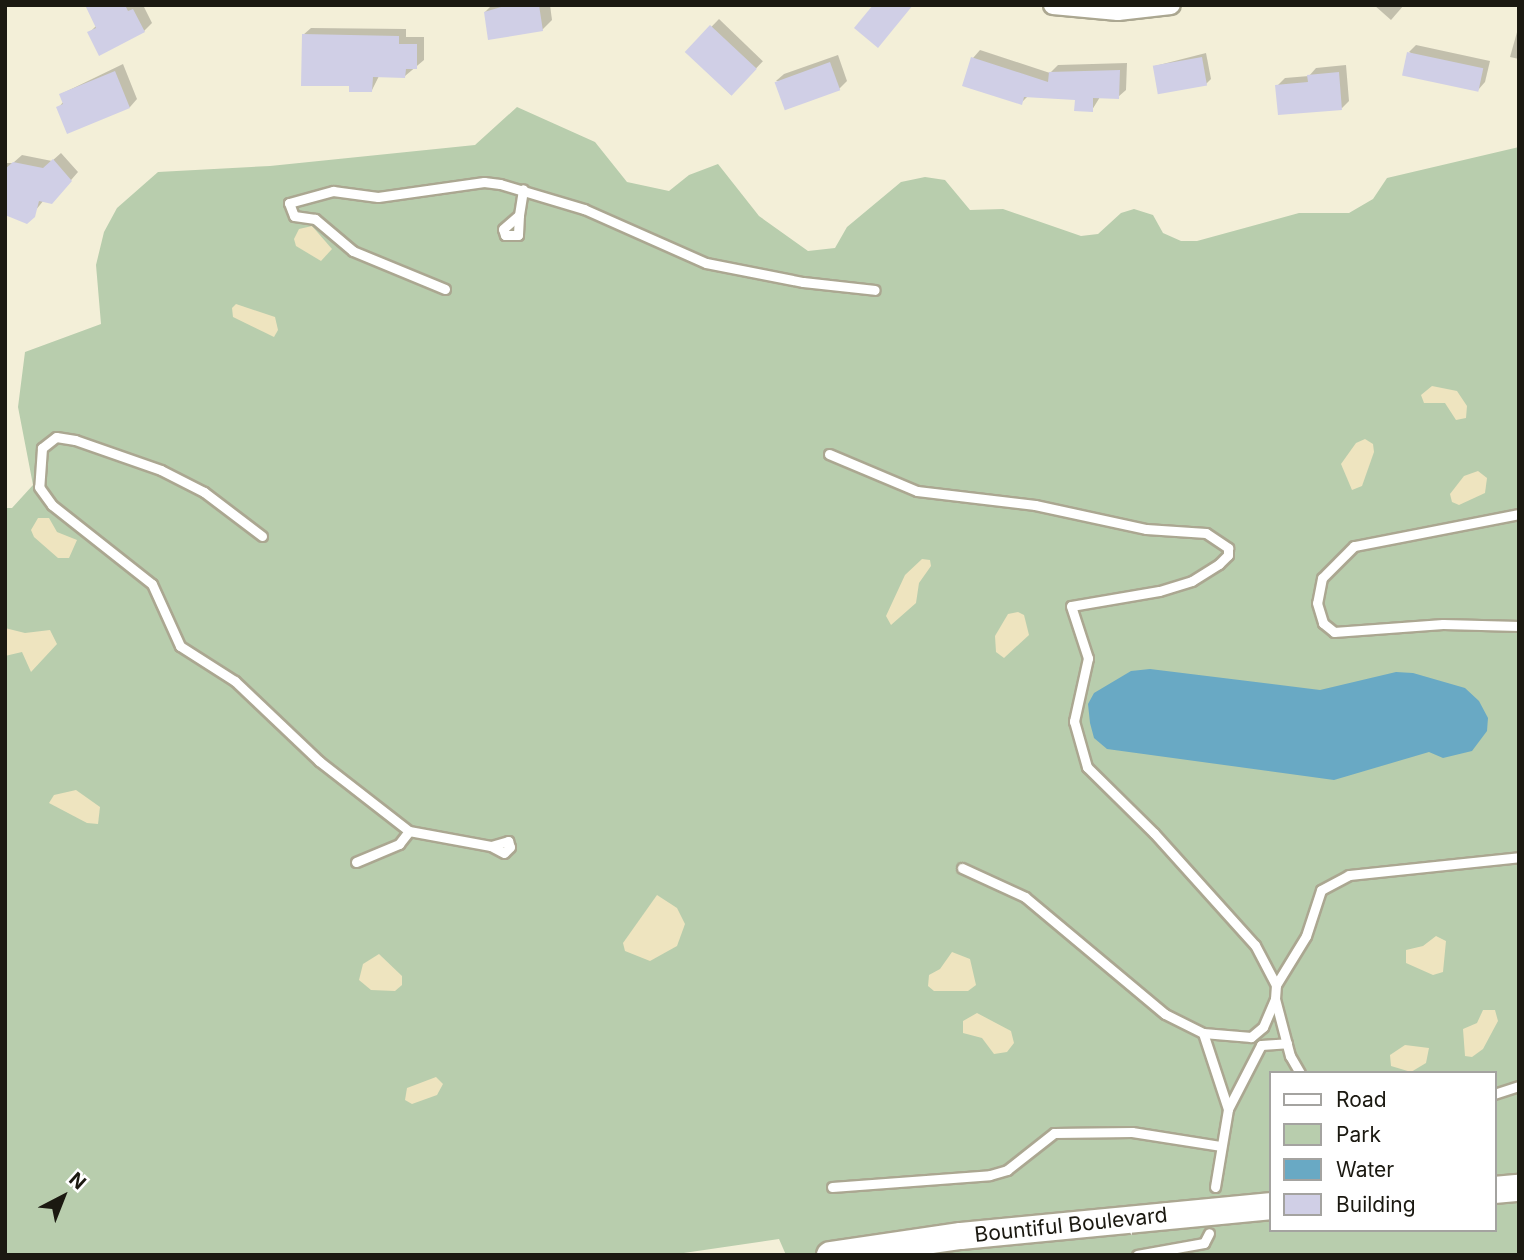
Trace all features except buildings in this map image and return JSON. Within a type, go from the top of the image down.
[{"type":"main road","points":[[1496,1190],[1519,1188]]},
{"type":"main road","name":"Bountiful Boulevard","points":[[830,1255],[961,1236],[1268,1206]]},
{"type":"street","points":[[1053,5],[1118,11],[1171,5]]},
{"type":"lane","points":[[445,289],[354,251],[315,219],[294,216],[289,203],[334,191],[378,197],[484,182],[523,189],[584,209],[706,263],[803,282],[875,290]]},
{"type":"lane","points":[[519,215],[523,189]]},
{"type":"lane","points":[[262,536],[204,492],[161,470],[75,440],[56,437],[42,448],[39,487],[52,505],[152,584],[180,646],[235,681],[319,761],[409,831],[491,846]]},
{"type":"lane","points":[[829,454],[917,491],[1035,505],[1146,529],[1206,533],[1228,548],[1228,555],[1219,564],[1192,581],[1159,592],[1071,606],[1088,658],[1074,721],[1087,767],[1154,833],[1255,945],[1276,985]]},
{"type":"lane","points":[[1519,514],[1354,546],[1322,578],[1317,603],[1323,623],[1334,632],[1443,624],[1519,626]]},
{"type":"lane","points":[[356,862],[399,844],[409,831]]},
{"type":"lane","points":[[1299,1071],[1287,1043],[1275,999],[1276,985],[1306,936],[1314,902],[1332,881],[1519,857]]},
{"type":"lane","points":[[962,868],[1025,897],[1165,1014],[1203,1033],[1258,1033],[1275,999]]},
{"type":"lane","points":[[1203,1033],[1228,1109]]},
{"type":"lane","points":[[1215,1187],[1228,1109],[1261,1045],[1287,1043]]},
{"type":"lane","points":[[1496,1093],[1519,1086]]},
{"type":"lane","points":[[832,1187],[989,1175],[1007,1170],[1054,1133],[1132,1132],[1220,1146]]},
{"type":"lane","points":[[1137,1255],[1204,1243],[1209,1233]]},
{"type":"green space","points":[[517,107],[595,142],[627,182],[669,191],[689,175],[718,164],[759,216],[808,251],[835,248],[847,227],[901,182],[925,177],[945,180],[970,210],[1003,209],[1081,236],[1098,234],[1121,213],[1134,209],[1153,215],[1163,233],[1181,241],[1197,241],[1299,213],[1349,213],[1373,199],[1387,178],[1519,147],[1519,1255],[786,1255],[779,1239],[670,1255],[5,1255],[5,508],[12,508],[33,485],[18,407],[25,352],[101,324],[96,265],[104,232],[117,208],[158,172],[270,166],[475,145]]},
{"type":"sand","points":[[312,226],[332,249],[321,261],[296,246],[294,239],[299,229]]},
{"type":"sand","points":[[236,304],[275,317],[278,330],[274,337],[233,317],[232,308]]},
{"type":"sand","points":[[1432,386],[1457,391],[1467,406],[1466,418],[1456,420],[1445,403],[1424,403],[1421,395]]},
{"type":"sand","points":[[1365,439],[1373,444],[1374,452],[1362,486],[1352,490],[1341,464],[1356,443]]},
{"type":"sand","points":[[1478,471],[1487,478],[1485,493],[1459,505],[1452,502],[1450,494],[1464,476]]},
{"type":"sand","points":[[38,518],[49,518],[57,532],[77,540],[69,558],[58,558],[34,537],[31,530]]},
{"type":"sand","points":[[922,559],[930,560],[931,566],[919,583],[916,603],[891,625],[886,616],[905,575]]},
{"type":"sand","points":[[1018,612],[1024,615],[1029,635],[1004,658],[996,652],[995,636],[1008,614]]},
{"type":"sand","points":[[5,628],[25,633],[50,630],[57,644],[31,672],[22,652],[5,656]]},
{"type":"sand","points":[[76,790],[100,807],[98,824],[87,823],[49,803],[54,795]]},
{"type":"sand","points":[[657,895],[677,908],[685,924],[677,946],[650,961],[625,951],[623,943]]},
{"type":"sand","points":[[1436,936],[1446,941],[1443,972],[1433,975],[1406,963],[1406,950],[1423,946]]},
{"type":"sand","points":[[952,952],[970,959],[976,985],[968,991],[934,991],[928,986],[929,975],[940,969]]},
{"type":"sand","points":[[379,954],[402,976],[402,985],[395,991],[371,990],[359,980],[363,964]]},
{"type":"sand","points":[[1483,1010],[1495,1010],[1498,1021],[1483,1049],[1472,1057],[1465,1056],[1463,1029],[1477,1023]]},
{"type":"sand","points":[[977,1013],[1011,1031],[1014,1043],[1007,1052],[994,1054],[982,1038],[963,1033],[963,1021]]},
{"type":"sand","points":[[1405,1045],[1429,1048],[1426,1063],[1413,1071],[1391,1066],[1390,1055]]},
{"type":"sand","points":[[436,1077],[443,1084],[437,1095],[412,1104],[405,1100],[407,1088]]},
{"type":"water","points":[[1150,669],[1320,690],[1396,672],[1413,673],[1465,688],[1479,701],[1488,718],[1487,731],[1472,751],[1443,758],[1429,752],[1334,780],[1107,749],[1094,738],[1088,704],[1094,693],[1131,671]]}]
